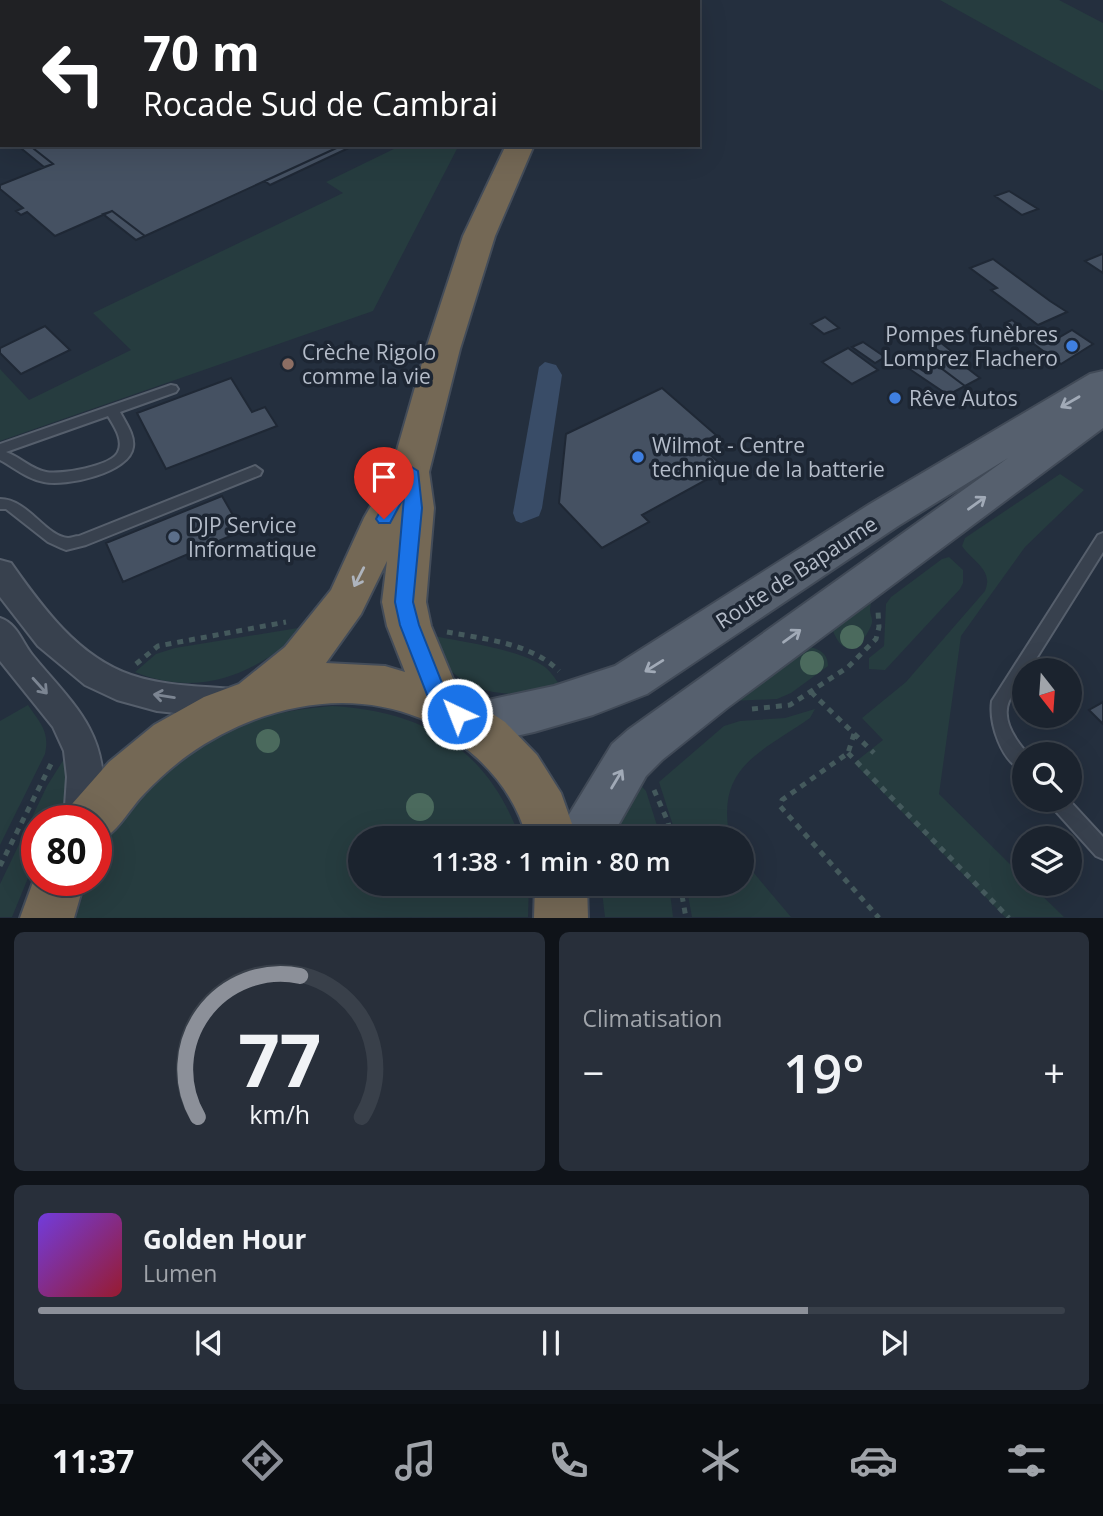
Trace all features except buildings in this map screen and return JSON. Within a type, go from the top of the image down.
[{"type":"highway","points":[[244,700],[301,661],[334,620],[361,574],[384,519],[410,471],[443,349],[479,236],[519,147]]},
{"type":"highway","points":[[410,471],[414,508],[404,602],[410,625],[457,714]]},
{"type":"highway","points":[[103,805],[123,780],[148,756],[203,718],[244,700],[295,686],[370,684],[406,691],[457,714],[506,752],[520,769],[542,808],[548,826]]},
{"type":"highway","points":[[47,918],[54,896]]},
{"type":"highway","points":[[561,896],[561,918]]},
{"type":"main road","name":"Route de Bapaume","points":[[457,714],[535,713],[595,695],[631,680],[884,515],[1103,383]]},
{"type":"main road","points":[[590,826],[623,769],[637,752],[711,694],[1103,409]]},
{"type":"main road","points":[[842,600],[888,542],[891,529],[884,515]]},
{"type":"street","points":[[0,572],[28,613],[66,654],[116,685],[160,697],[244,700]]},
{"type":"street","points":[[0,631],[21,665],[46,693],[75,733],[82,753],[86,781],[84,805]]},
{"type":"lane","points":[[0,449],[171,389]]},
{"type":"lane","points":[[0,455],[34,474],[53,480],[64,480],[119,461],[125,455],[128,443],[112,410]]},
{"type":"lane","points":[[0,504],[9,505],[53,538],[66,544],[81,541],[255,471]]},
{"type":"lane","points":[[1012,746],[1001,730],[998,716],[1000,701],[1103,538]]},
{"type":"lane","points":[[1068,812],[1103,850]]},
{"type":"path","points":[[811,692],[874,753]]},
{"type":"path","points":[[854,734],[848,753],[782,800],[780,806],[879,918]]},
{"type":"path","points":[[848,753],[1009,918]]},
{"type":"path","points":[[648,782],[654,788],[669,826]]},
{"type":"path","points":[[682,896],[685,918]]},
{"type":"green space","points":[[940,0],[1059,0],[1103,23],[1103,91]]},
{"type":"green space","points":[[398,147],[458,147],[373,311],[0,441],[0,369],[29,400],[131,350],[93,313],[343,193],[326,182]]},
{"type":"green space","points":[[1060,474],[1084,490],[1025,547],[961,636],[939,794],[1012,866],[1012,896],[1042,896],[1064,917],[1005,917],[854,763],[883,740],[862,718],[906,682],[985,591],[987,577],[962,546],[965,538]]},
{"type":"green space","points":[[949,557],[963,570],[960,589],[885,670],[869,669],[869,658],[884,646],[886,604],[891,597],[942,559]]},
{"type":"green space","points":[[882,585],[871,603],[872,624],[867,635],[856,646],[846,648],[836,638],[832,628]]},
{"type":"green space","points":[[310,626],[271,656],[250,668],[207,682],[160,680],[135,672],[156,654],[175,648]]},
{"type":"green space","points":[[428,635],[520,655],[548,669],[562,689],[517,694],[487,691],[473,686],[448,668]]},
{"type":"green space","points":[[805,646],[821,652],[828,661],[828,666],[791,693],[777,699],[730,701]]},
{"type":"green space","points":[[28,705],[45,733],[45,754],[0,845],[0,721]]},
{"type":"green space","points":[[332,706],[365,709],[423,726],[448,740],[471,758],[490,781],[507,807],[515,826],[348,826],[348,896],[529,896],[528,917],[76,918],[82,896],[112,896],[112,833],[134,802],[163,773],[179,759],[233,728],[257,719]]},
{"type":"green space","points":[[815,709],[810,718],[746,764],[729,794],[728,826],[673,826],[659,782],[724,726],[740,721],[785,718]]},
{"type":"green space","points":[[69,751],[64,805],[38,805]]},
{"type":"green space","points":[[633,777],[646,791],[657,826],[608,826]]},
{"type":"green space","points":[[21,840],[21,895],[12,917],[0,917],[0,884]]},
{"type":"green space","points":[[754,873],[791,917],[692,917],[688,896],[754,896]]},
{"type":"green space","points":[[602,896],[670,896],[673,917],[605,917]]},
{"type":"water","points":[[545,362],[556,365],[562,375],[542,508],[539,516],[521,523],[516,521],[513,513],[539,367]]},
{"type":"place","name":"Pompes funèbres Lomprez Flachero","points":[[1072,346]]},
{"type":"place","name":"Crèche Rigolo comme la vie","points":[[288,364]]},
{"type":"place","name":"Rêve Autos","points":[[895,398]]},
{"type":"place","name":"Wilmot - Centre technique de la batterie","points":[[638,457]]},
{"type":"place","name":"DJP Service Informatique","points":[[174,537]]},
{"type":"route","points":[[384,519],[410,471],[414,508],[404,602],[422,661],[440,704],[457,714]]}]
